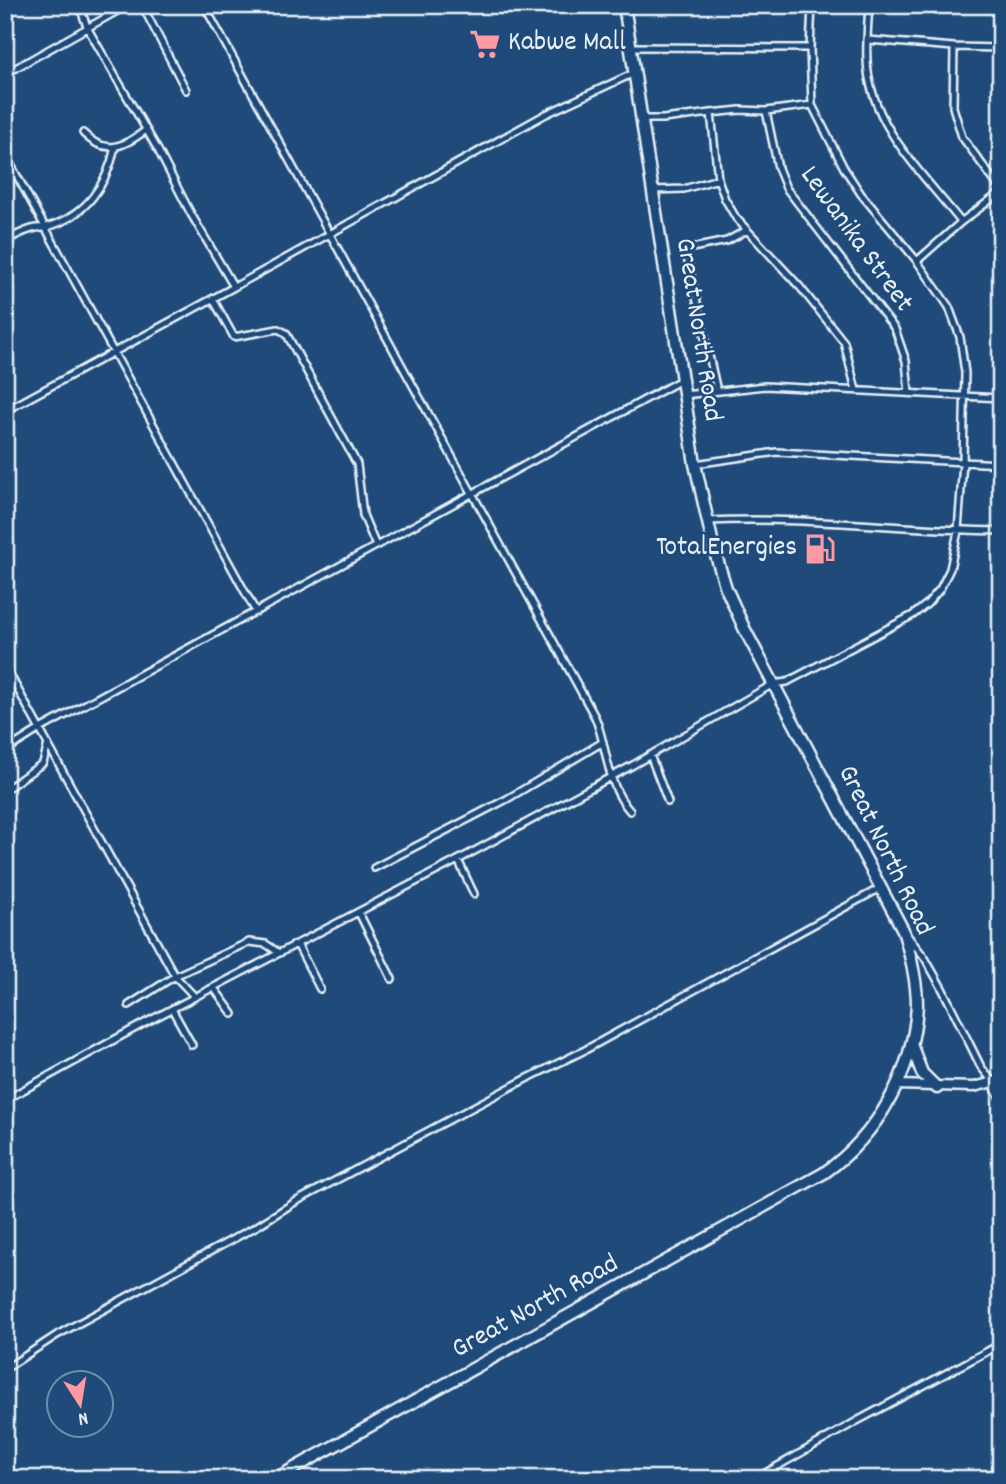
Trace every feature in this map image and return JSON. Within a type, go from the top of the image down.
[{"type":"highway","name":"Great North Road","points":[[275,1479],[824,1173],[844,1159],[862,1141],[888,1103],[910,1043],[917,1002],[911,957],[903,930],[773,684],[726,588],[707,521],[681,380],[625,5]]},
{"type":"highway","points":[[910,1043],[924,1077],[937,1088]]},
{"type":"main road","points":[[896,1085],[974,1087],[997,1081],[1001,1097]]},
{"type":"street","points":[[79,5],[88,29],[234,287]]},
{"type":"street","points":[[5,74],[128,5]]},
{"type":"street","points":[[142,5],[186,90]]},
{"type":"street","points":[[204,5],[595,717],[611,776],[630,811]]},
{"type":"street","points":[[5,1100],[458,860],[773,684],[786,682],[914,615],[940,589],[950,569],[958,531],[965,396],[960,337],[949,307],[916,261],[861,194],[844,168],[812,105],[812,5]]},
{"type":"street","points":[[869,5],[867,61],[879,108],[891,134],[961,222]]},
{"type":"street","points":[[868,40],[1001,48]]},
{"type":"street","points":[[630,47],[810,48]]},
{"type":"street","points":[[916,261],[1001,191],[962,137],[953,107],[954,47]]},
{"type":"street","points":[[5,411],[546,114],[634,73]]},
{"type":"street","points":[[642,119],[740,110],[766,111],[812,105]]},
{"type":"street","name":"Lewanika Street","points":[[766,111],[778,168],[786,188],[895,329],[906,361],[909,393]]},
{"type":"street","points":[[711,113],[718,178],[725,199],[736,218],[800,287],[844,342],[856,390]]},
{"type":"street","points":[[83,133],[90,141],[99,145],[115,147],[128,143],[146,130]]},
{"type":"street","points":[[5,241],[20,233],[45,228],[75,216],[86,206],[110,171],[115,147]]},
{"type":"street","points":[[5,154],[256,612]]},
{"type":"street","points":[[654,190],[684,189],[718,178]]},
{"type":"street","points":[[717,391],[687,251],[727,241],[747,230]]},
{"type":"street","points":[[213,299],[233,337],[278,329],[286,333],[357,464],[363,515],[376,546]]},
{"type":"street","points":[[5,751],[40,729],[681,380]]},
{"type":"street","points":[[684,395],[765,386],[1001,398]]},
{"type":"street","points":[[695,464],[777,452],[1001,464]]},
{"type":"street","points":[[707,521],[805,519],[958,531],[1001,531]]},
{"type":"street","points":[[5,666],[175,976],[195,997]]},
{"type":"street","points":[[374,868],[508,799],[603,742]]},
{"type":"street","points":[[5,790],[43,764],[48,744]]},
{"type":"street","points":[[650,755],[668,802]]},
{"type":"street","points":[[458,860],[474,894]]},
{"type":"street","points":[[5,1368],[57,1335],[257,1226],[295,1202],[524,1080],[585,1051],[882,887]]},
{"type":"street","points":[[359,913],[392,979]]},
{"type":"street","points":[[903,930],[925,958],[981,1067],[997,1081]]},
{"type":"street","points":[[129,1005],[175,976],[249,942],[266,944],[279,953]]},
{"type":"street","points":[[296,944],[320,989]]},
{"type":"street","points":[[214,988],[233,1014]]},
{"type":"street","points":[[173,1009],[192,1045]]},
{"type":"street","points":[[755,1479],[1001,1344]]},
{"type":"place","name":"Kabwe Mall","points":[[485,44]]},
{"type":"place","name":"TotalEnergies","points":[[820,549]]}]
